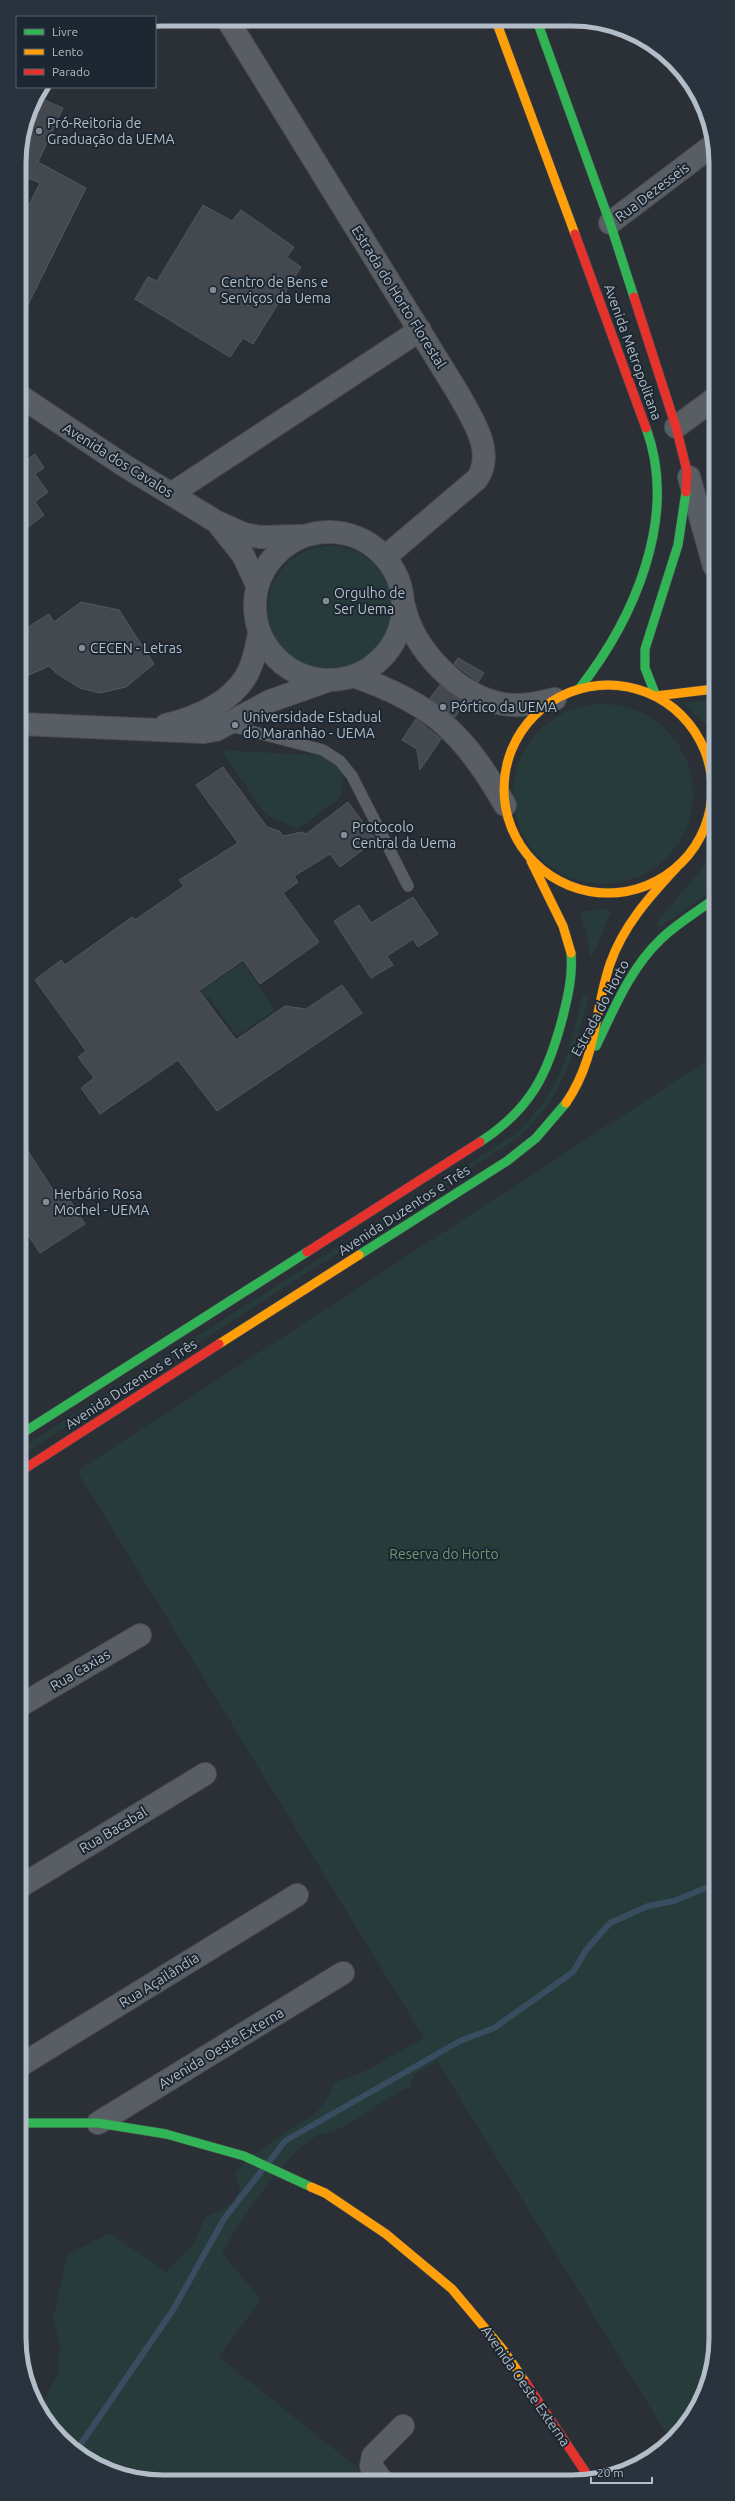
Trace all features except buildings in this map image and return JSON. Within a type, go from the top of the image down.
[{"type":"main road","name":"Avenida Metropolitana","points":[[498,26],[651,441],[657,472],[654,524],[648,554],[638,584],[601,660],[579,689]]},
{"type":"main road","name":"Avenida Metropolitana","points":[[539,26],[610,223],[676,427],[687,470],[686,505],[678,545],[645,649],[645,668],[656,696]]},
{"type":"main road","points":[[678,867],[636,890],[604,894],[565,885],[550,876],[531,861],[514,835],[504,805],[506,768],[512,748],[523,729],[538,712],[555,700],[579,689],[604,685],[628,688],[656,696],[709,690]]},
{"type":"main road","name":"Avenida Duzentos e Três","points":[[656,696],[684,716],[697,732],[709,761]]},
{"type":"main road","name":"Avenida Duzentos e Três","points":[[26,1468],[524,1150],[553,1122],[574,1090],[585,1068],[615,951],[640,909],[692,852],[705,829],[709,815]]},
{"type":"main road","name":"Avenida Duzentos e Três","points":[[26,1431],[483,1140],[524,1109],[542,1084],[553,1057],[571,980],[572,965],[567,937],[531,861]]},
{"type":"main road","name":"Estrada do Horto","points":[[585,1068],[621,994],[640,962],[661,940],[709,903]]},
{"type":"main road","name":"Avenida Oeste Externa","points":[[26,2123],[98,2123],[166,2134],[244,2156],[283,2172],[325,2192],[386,2234],[452,2289],[504,2352],[583,2475]]},
{"type":"street","name":"Estrada do Horto Florestal","points":[[231,26],[420,330],[470,416],[483,447],[484,467],[477,479],[385,557]]},
{"type":"street","name":"Rua Dezesseis","points":[[610,223],[708,149]]},
{"type":"street","points":[[171,494],[420,330]]},
{"type":"street","name":"Avenida dos Cavalos","points":[[26,400],[217,522],[244,534],[260,537],[303,536]]},
{"type":"street","points":[[676,427],[709,402]]},
{"type":"street","points":[[687,470],[709,548]]},
{"type":"street","name":"Avenida dos Cavalos","points":[[217,522],[240,550],[257,585]]},
{"type":"street","points":[[330,680],[308,677],[287,668],[271,653],[260,634],[254,610],[257,585],[267,564],[283,548],[303,536],[325,532],[347,534],[368,543],[385,557],[398,577],[403,601],[414,637],[426,653],[458,684],[473,694],[504,704],[524,705],[555,700]]},
{"type":"street","points":[[26,724],[204,732],[226,725],[270,701],[330,680],[353,676],[374,664],[391,646],[400,624],[403,601]]},
{"type":"street","points":[[147,730],[198,715],[232,693],[245,678],[253,661],[260,634]]},
{"type":"street","points":[[353,676],[404,696],[429,711],[472,752],[504,805]]},
{"type":"street","name":"Rua Caxias","points":[[26,1702],[140,1635]]},
{"type":"street","name":"Rua Bacabal","points":[[26,1883],[205,1774]]},
{"type":"street","name":"Rua Açailândia","points":[[26,2063],[297,1895]]},
{"type":"street","name":"Avenida Oeste Externa","points":[[98,2123],[343,1973]]},
{"type":"street","points":[[378,2475],[372,2466],[373,2456],[403,2426]]},
{"type":"lane","points":[[226,725],[323,750],[340,761],[352,776],[408,886]]},
{"type":"green space","points":[[330,546],[342,547],[354,551],[374,564],[387,584],[391,596],[391,620],[387,632],[374,652],[354,665],[342,669],[330,670],[318,669],[306,665],[286,652],[273,632],[269,620],[268,608],[269,596],[273,584],[286,564],[306,551],[318,547]]},
{"type":"green space","points":[[709,700],[709,728],[684,703]]},
{"type":"green space","points":[[603,704],[621,706],[637,711],[653,719],[667,730],[678,744],[686,760],[691,776],[693,794],[691,812],[686,828],[678,844],[667,858],[653,869],[637,877],[621,882],[603,884],[585,882],[569,877],[553,869],[539,858],[528,844],[520,828],[515,812],[513,794],[515,776],[520,760],[528,744],[539,730],[553,719],[569,711],[585,706]]},
{"type":"green space","points":[[221,750],[345,757],[341,797],[298,829],[266,815]]},
{"type":"green space","points":[[709,856],[709,893],[658,928],[657,922],[699,872]]},
{"type":"green space","points":[[608,909],[611,912],[593,955],[590,956],[586,931],[580,915],[584,911]]},
{"type":"green space","points":[[242,962],[275,1010],[237,1036],[209,997],[182,1015],[170,1015]]},
{"type":"green space","points":[[583,994],[589,995],[566,1072],[547,1106],[518,1138],[26,1453],[26,1445],[514,1135],[543,1102],[553,1087],[567,1054]]},
{"type":"green space","name":"Reserva do Horto","points":[[709,1059],[709,2347],[699,2391],[681,2422],[668,2435],[437,2061],[414,2074],[410,2087],[347,2125],[316,2136],[301,2147],[276,2174],[263,2191],[222,2253],[261,2299],[219,2357],[355,2466],[363,2475],[154,2475],[136,2472],[119,2468],[102,2461],[87,2452],[66,2435],[54,2422],[44,2407],[42,2403],[58,2374],[60,2343],[53,2319],[67,2255],[110,2233],[166,2272],[194,2244],[205,2217],[232,2204],[240,2190],[235,2172],[272,2141],[312,2116],[324,2104],[334,2083],[363,2072],[424,2038],[77,1471]]},
{"type":"waterway","points":[[269,2162],[285,2141],[460,2041],[494,2028],[573,1972],[586,1950],[610,1923],[648,1906],[674,1901],[709,1886]]},
{"type":"waterway","points":[[79,2446],[173,2310],[224,2219],[263,2169]]},
{"type":"traffic: fast","points":[[539,26],[610,223],[634,297]]},
{"type":"traffic: fast","points":[[579,689],[599,661],[617,631],[633,599],[646,566],[654,531],[657,496],[655,462],[646,428]]},
{"type":"traffic: fast","points":[[656,696],[645,668],[645,649],[678,545],[686,492]]},
{"type":"traffic: fast","points":[[596,1046],[631,977],[649,951],[673,929],[709,903]]},
{"type":"traffic: fast","points":[[480,1142],[512,1117],[525,1103],[544,1073],[551,1056],[567,1001],[571,977],[571,953]]},
{"type":"traffic: fast","points":[[359,1255],[507,1161],[536,1138],[566,1103]]},
{"type":"traffic: fast","points":[[26,1431],[307,1252]]},
{"type":"traffic: fast","points":[[26,2123],[98,2123],[166,2134],[244,2156],[311,2187]]},
{"type":"traffic: slow","points":[[498,26],[575,234]]},
{"type":"traffic: slow","points":[[709,764],[704,749],[695,731],[682,715],[666,702],[638,689],[618,685],[598,685],[578,689],[559,697],[550,702],[534,715],[521,731],[516,740],[508,759],[504,779],[504,799],[508,819],[516,838],[527,855],[542,870],[559,881],[578,889],[598,893],[618,893],[638,889],[666,876],[682,863],[695,847],[704,829],[709,814]]},
{"type":"traffic: slow","points":[[656,696],[709,690]]},
{"type":"traffic: slow","points":[[531,861],[563,926],[571,953]]},
{"type":"traffic: slow","points":[[566,1103],[584,1069],[594,1035],[610,964],[622,937],[638,912],[677,867]]},
{"type":"traffic: slow","points":[[219,1344],[359,1255]]},
{"type":"traffic: slow","points":[[311,2187],[325,2193],[386,2234],[452,2289],[504,2351],[526,2383]]},
{"type":"traffic: jam","points":[[575,234],[646,428]]},
{"type":"traffic: jam","points":[[634,297],[676,427],[687,471],[686,492]]},
{"type":"traffic: jam","points":[[307,1252],[480,1142]]},
{"type":"traffic: jam","points":[[26,1468],[219,1344]]},
{"type":"traffic: jam","points":[[526,2383],[587,2474]]},
{"type":"place","name":"Pró-Reitoria de Graduação da UEMA","points":[[39,131]]},
{"type":"place","name":"Centro de Bens e Serviços da Uema","points":[[213,290]]},
{"type":"place","name":"Orgulho de Ser Uema","points":[[326,601]]},
{"type":"place","name":"CECEN - Letras","points":[[82,648]]},
{"type":"place","name":"Pórtico da UEMA","points":[[443,707]]},
{"type":"place","name":"Universidade Estadual do Maranhão - UEMA","points":[[235,725]]},
{"type":"place","name":"Protocolo Central da Uema","points":[[344,835]]},
{"type":"place","name":"Herbário Rosa Mochel - UEMA","points":[[46,1202]]}]
